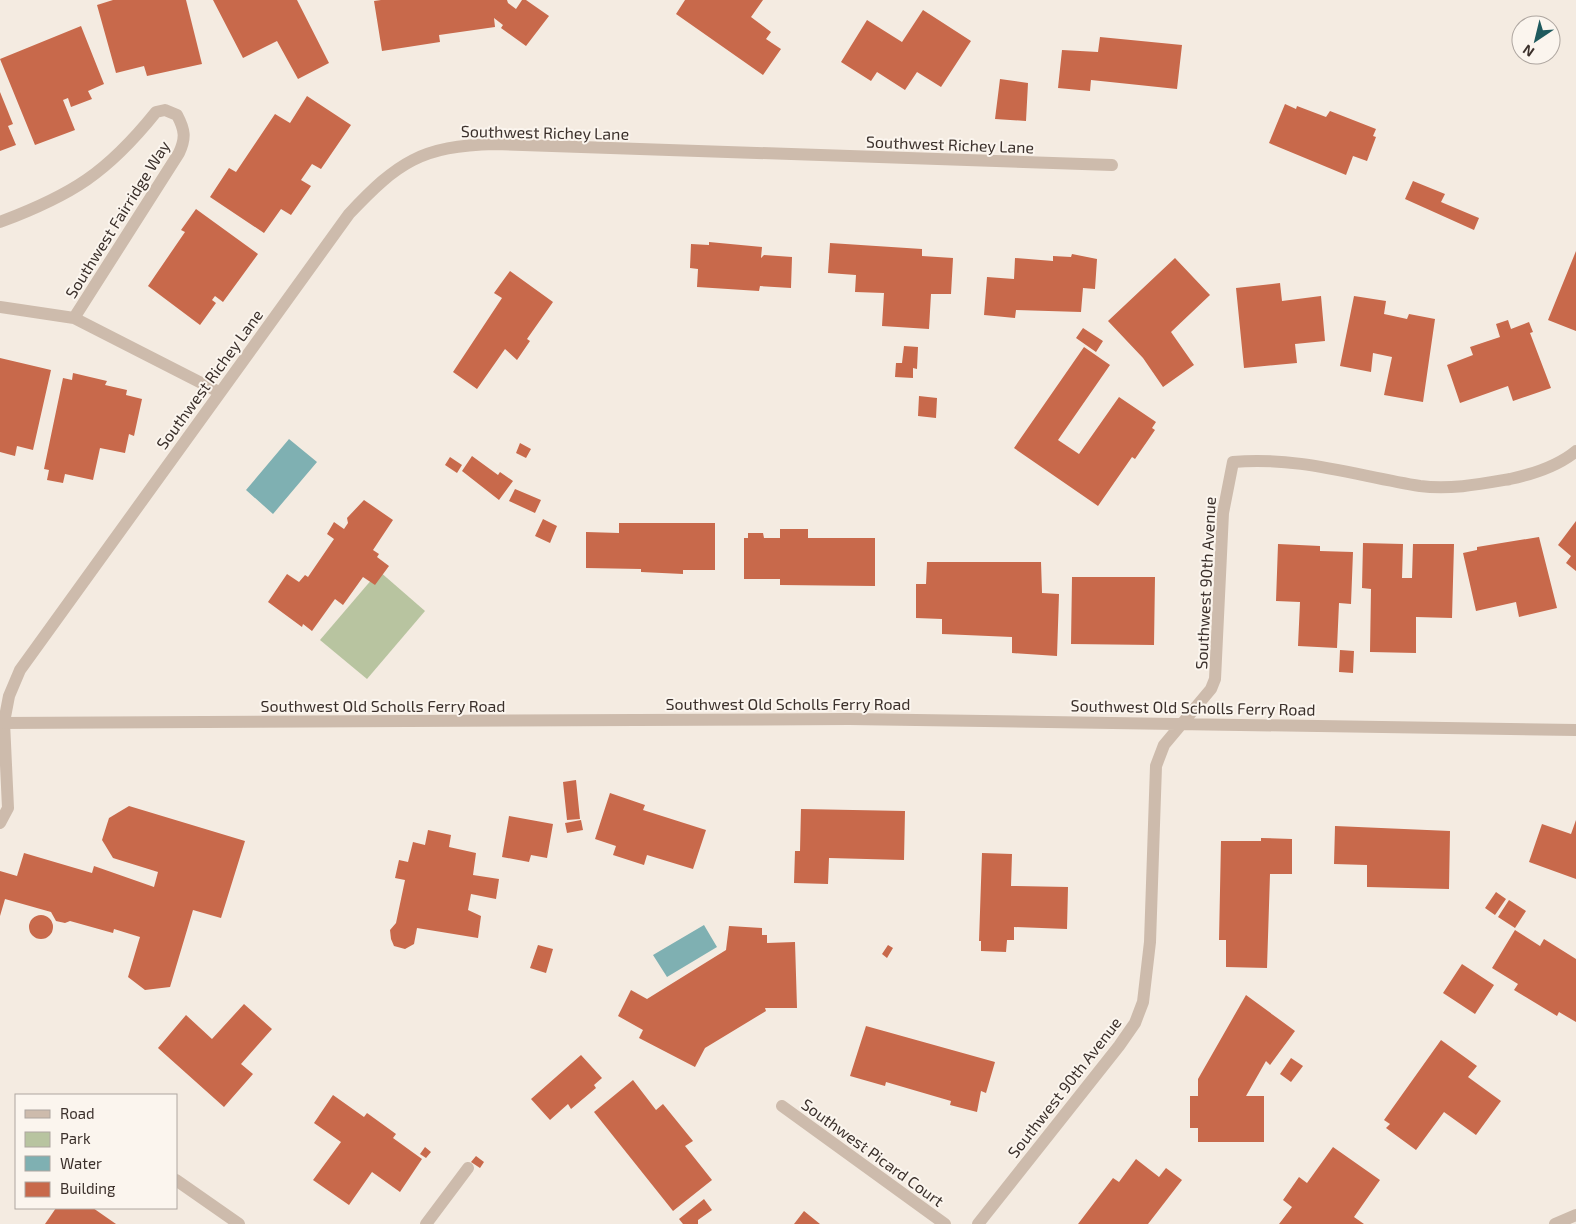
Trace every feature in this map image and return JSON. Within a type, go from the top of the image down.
[{"type":"street","name":"Southwest Fairridge Way","points":[[0,222],[68,193],[101,170],[127,146],[156,112],[165,110],[177,115],[184,129],[185,140],[179,153],[74,318]]},
{"type":"street","name":"Southwest Richey Lane","points":[[0,823],[8,808],[2,723],[9,696],[20,670],[349,214],[396,168],[426,153],[460,145],[494,144],[1112,166]]},
{"type":"street","name":"Southwest Fairridge Way","points":[[0,307],[74,318],[219,392]]},
{"type":"street","name":"Southwest 90th Avenue","points":[[978,1224],[1135,1023],[1143,1002],[1150,942],[1156,766],[1164,745],[1211,689],[1216,678],[1223,513],[1233,462],[1261,459],[1319,465],[1421,486],[1459,487],[1534,474],[1576,451]]},
{"type":"street","name":"Southwest Old Scholls Ferry Road","points":[[2,723],[849,719],[1576,730]]},
{"type":"street","name":"Southwest Picard Court","points":[[782,1106],[945,1224]]},
{"type":"street","points":[[426,1224],[468,1168]]},
{"type":"street","points":[[178,1181],[239,1224]]},
{"type":"street","points":[[1555,1224],[1576,1215]]},
{"type":"green space","points":[[379,571],[425,611],[367,679],[320,640]]},
{"type":"water","points":[[289,439],[317,462],[273,514],[246,490]]},
{"type":"water","points":[[704,925],[717,947],[667,977],[653,955]]},
{"type":"building","points":[[113,0],[186,0],[202,64],[147,76],[144,66],[116,73],[97,5]]},
{"type":"building","points":[[213,0],[297,0],[329,63],[298,79],[277,41],[243,58]]},
{"type":"building","points":[[507,0],[516,9],[522,0],[526,0],[549,16],[526,46],[501,28],[503,25],[494,18],[495,27],[439,35],[440,42],[382,51],[374,1]]},
{"type":"building","points":[[685,0],[763,0],[751,17],[771,32],[766,39],[781,49],[763,75],[676,14]]},
{"type":"building","points":[[923,10],[971,41],[941,87],[917,72],[905,90],[877,72],[871,81],[841,62],[867,20],[902,42]]},
{"type":"building","points":[[81,26],[104,84],[88,91],[92,99],[71,107],[68,98],[63,100],[75,130],[35,145],[0,59]]},
{"type":"building","points":[[1100,37],[1182,45],[1177,89],[1091,80],[1090,91],[1058,88],[1062,50],[1098,52]]},
{"type":"building","points":[[1000,79],[1028,83],[1026,121],[995,119]]},
{"type":"building","points":[[0,92],[13,124],[8,126],[16,145],[0,151]]},
{"type":"building","points":[[307,96],[351,125],[321,169],[312,164],[301,180],[311,186],[291,215],[281,209],[264,233],[210,197],[229,168],[236,172],[275,114],[290,123]]},
{"type":"building","points":[[1285,104],[1296,109],[1297,106],[1326,117],[1330,111],[1376,129],[1373,136],[1376,137],[1367,161],[1353,156],[1346,175],[1269,143]]},
{"type":"building","points":[[1413,181],[1445,194],[1441,202],[1479,218],[1474,230],[1405,199]]},
{"type":"building","points":[[196,209],[258,254],[223,302],[215,296],[212,300],[216,303],[200,325],[148,286],[185,232],[181,230]]},
{"type":"building","points":[[709,242],[762,247],[761,258],[764,255],[792,257],[791,288],[760,286],[759,291],[697,287],[698,269],[690,268],[691,244],[709,245]]},
{"type":"building","points":[[830,243],[922,249],[922,256],[953,258],[951,294],[931,294],[929,329],[882,326],[884,293],[855,292],[856,275],[828,273]]},
{"type":"building","points":[[1576,251],[1576,331],[1548,320]]},
{"type":"building","points":[[1072,254],[1097,259],[1095,289],[1083,288],[1081,312],[1016,310],[1015,318],[984,315],[987,277],[1014,279],[1015,258],[1053,261],[1053,256],[1071,257]]},
{"type":"building","points":[[1175,258],[1210,295],[1171,332],[1194,365],[1163,387],[1143,358],[1108,321]]},
{"type":"building","points":[[510,271],[553,302],[527,339],[530,341],[517,360],[505,349],[477,389],[453,372],[502,298],[494,293]]},
{"type":"building","points":[[1280,283],[1282,301],[1321,296],[1325,341],[1295,344],[1297,363],[1244,368],[1236,288]]},
{"type":"building","points":[[1354,296],[1386,301],[1384,314],[1407,319],[1409,314],[1435,319],[1423,402],[1384,395],[1392,357],[1373,353],[1371,372],[1340,366]]},
{"type":"building","points":[[1508,320],[1511,329],[1529,322],[1533,332],[1530,333],[1551,388],[1513,401],[1508,386],[1460,403],[1447,365],[1473,355],[1470,347],[1500,337],[1496,324]]},
{"type":"building","points":[[1083,328],[1103,341],[1096,352],[1076,338]]},
{"type":"building","points":[[904,346],[918,347],[917,369],[913,368],[913,378],[895,377],[896,363],[902,363]]},
{"type":"building","points":[[1084,347],[1110,365],[1058,440],[1079,454],[1119,397],[1156,422],[1152,428],[1155,430],[1135,459],[1132,457],[1098,506],[1014,448]]},
{"type":"building","points":[[0,358],[51,370],[33,450],[17,446],[15,456],[0,452]]},
{"type":"building","points":[[73,373],[107,381],[105,385],[127,390],[126,395],[142,399],[134,436],[129,434],[125,453],[100,448],[93,480],[65,474],[63,483],[47,480],[49,470],[44,469],[63,378],[72,380]]},
{"type":"building","points":[[919,396],[937,398],[936,418],[918,416]]},
{"type":"building","points":[[520,443],[531,449],[526,458],[516,453]]},
{"type":"building","points":[[472,456],[498,475],[500,472],[513,481],[499,500],[462,471]]},
{"type":"building","points":[[450,457],[462,465],[457,473],[445,465]]},
{"type":"building","points":[[515,489],[541,500],[535,513],[509,501]]},
{"type":"building","points":[[364,500],[393,520],[373,550],[379,554],[377,557],[389,566],[375,585],[363,577],[343,605],[335,599],[312,631],[303,624],[302,627],[268,602],[287,574],[299,582],[305,575],[308,577],[334,539],[327,534],[334,522],[344,529],[348,523],[347,518]]},
{"type":"building","points":[[543,519],[557,526],[550,543],[535,536]]},
{"type":"building","points":[[1576,521],[1576,571],[1566,563],[1571,556],[1558,545]]},
{"type":"building","points":[[619,523],[715,523],[715,570],[683,570],[683,574],[641,572],[641,569],[586,568],[586,532],[619,533]]},
{"type":"building","points":[[780,529],[808,529],[808,538],[875,538],[875,586],[780,585],[780,579],[744,579],[744,538],[748,538],[748,533],[763,533],[764,538],[780,538]]},
{"type":"building","points":[[1539,537],[1557,608],[1519,617],[1516,602],[1476,611],[1463,553],[1477,550],[1477,547]]},
{"type":"building","points":[[1363,543],[1403,544],[1402,578],[1412,578],[1413,544],[1454,544],[1452,618],[1416,617],[1416,653],[1370,652],[1371,589],[1362,588]]},
{"type":"building","points":[[1278,544],[1320,546],[1320,551],[1353,552],[1351,604],[1339,603],[1337,648],[1298,646],[1300,602],[1276,601]]},
{"type":"building","points":[[927,562],[1041,562],[1042,593],[1059,594],[1057,656],[1012,653],[1012,637],[942,634],[942,619],[916,618],[916,584],[926,584]]},
{"type":"building","points":[[1072,577],[1155,577],[1154,645],[1071,644]]},
{"type":"building","points":[[1340,650],[1354,651],[1353,673],[1339,672]]},
{"type":"building","points":[[576,780],[580,819],[567,820],[563,782]]},
{"type":"building","points":[[610,793],[645,805],[643,810],[706,830],[693,869],[647,855],[644,865],[613,855],[616,846],[595,839]]},
{"type":"building","points":[[129,806],[245,841],[221,918],[193,910],[170,987],[145,990],[128,977],[140,937],[114,929],[113,933],[70,921],[65,923],[56,921],[51,912],[5,899],[0,916],[0,871],[17,876],[24,853],[92,873],[94,866],[154,887],[158,872],[113,858],[102,840],[109,818]]},
{"type":"building","points":[[801,809],[905,811],[904,860],[829,858],[828,884],[794,883],[795,851],[800,851]]},
{"type":"building","points":[[509,816],[553,824],[547,858],[531,855],[529,862],[502,857]]},
{"type":"building","points":[[581,820],[583,830],[567,833],[565,823]]},
{"type":"building","points":[[1576,820],[1576,879],[1529,862],[1542,824],[1571,834]]},
{"type":"building","points":[[1335,826],[1450,831],[1449,889],[1367,887],[1367,865],[1334,864]]},
{"type":"building","points":[[428,830],[451,835],[449,847],[476,853],[473,875],[499,879],[496,899],[471,894],[468,910],[481,916],[478,938],[417,928],[414,944],[405,949],[394,946],[391,939],[390,930],[396,923],[405,880],[395,878],[399,860],[408,862],[413,842],[425,845]]},
{"type":"building","points":[[1261,838],[1292,839],[1292,874],[1270,874],[1267,968],[1226,967],[1226,940],[1219,940],[1221,841],[1261,841]]},
{"type":"building","points":[[982,853],[1012,854],[1011,886],[1068,887],[1067,929],[1014,927],[1014,940],[1007,940],[1006,952],[981,951],[981,941],[979,941]]},
{"type":"building","points":[[1496,892],[1506,899],[1495,915],[1485,908]]},
{"type":"building","points":[[1509,900],[1526,911],[1515,928],[1498,917]]},
{"type":"building","points":[[41,915],[49,919],[53,927],[49,935],[41,939],[33,935],[29,927],[33,919]]},
{"type":"building","points":[[729,926],[762,928],[762,935],[767,935],[767,943],[795,942],[797,1008],[765,1008],[766,1011],[705,1048],[695,1067],[639,1038],[643,1030],[618,1016],[631,990],[647,999],[726,950]]},
{"type":"building","points":[[1515,930],[1540,946],[1544,939],[1576,959],[1576,1022],[1559,1012],[1557,1016],[1514,990],[1518,984],[1492,968]]},
{"type":"building","points":[[538,945],[553,949],[546,973],[530,968]]},
{"type":"building","points":[[888,945],[893,948],[887,958],[882,954]]},
{"type":"building","points":[[1462,964],[1494,985],[1475,1014],[1443,993]]},
{"type":"building","points":[[1246,995],[1295,1031],[1270,1065],[1266,1061],[1246,1096],[1264,1096],[1264,1142],[1198,1142],[1198,1128],[1190,1128],[1190,1096],[1198,1096],[1198,1079]]},
{"type":"building","points":[[244,1004],[272,1029],[241,1064],[253,1074],[224,1107],[158,1048],[186,1015],[212,1039]]},
{"type":"building","points":[[866,1026],[995,1062],[986,1093],[981,1091],[977,1112],[950,1105],[951,1101],[886,1082],[885,1086],[850,1076]]},
{"type":"building","points":[[1441,1040],[1477,1066],[1468,1077],[1501,1101],[1476,1135],[1444,1112],[1416,1150],[1386,1128],[1390,1124],[1384,1120]]},
{"type":"building","points":[[581,1055],[602,1078],[594,1085],[596,1088],[571,1109],[568,1104],[550,1120],[531,1099]]},
{"type":"building","points":[[1291,1058],[1303,1066],[1291,1082],[1280,1074]]},
{"type":"building","points":[[633,1080],[656,1110],[663,1104],[693,1141],[685,1146],[712,1180],[673,1211],[594,1112]]},
{"type":"building","points":[[333,1095],[364,1117],[367,1113],[396,1134],[393,1138],[422,1159],[400,1192],[372,1172],[349,1205],[313,1180],[341,1142],[314,1123]]},
{"type":"building","points":[[425,1147],[431,1152],[426,1158],[420,1154]]},
{"type":"building","points":[[1333,1147],[1380,1180],[1354,1217],[1364,1224],[1279,1224],[1292,1207],[1283,1200],[1299,1177],[1307,1183]]},
{"type":"building","points":[[476,1156],[484,1162],[480,1168],[471,1162]]},
{"type":"building","points":[[1136,1159],[1159,1177],[1166,1168],[1182,1180],[1148,1224],[1078,1224],[1113,1178],[1119,1182]]},
{"type":"building","points":[[704,1199],[712,1210],[698,1220],[698,1224],[683,1224],[679,1219]]},
{"type":"building","points":[[55,1209],[94,1209],[116,1224],[45,1224]]},
{"type":"building","points":[[804,1211],[820,1224],[794,1224]]}]
